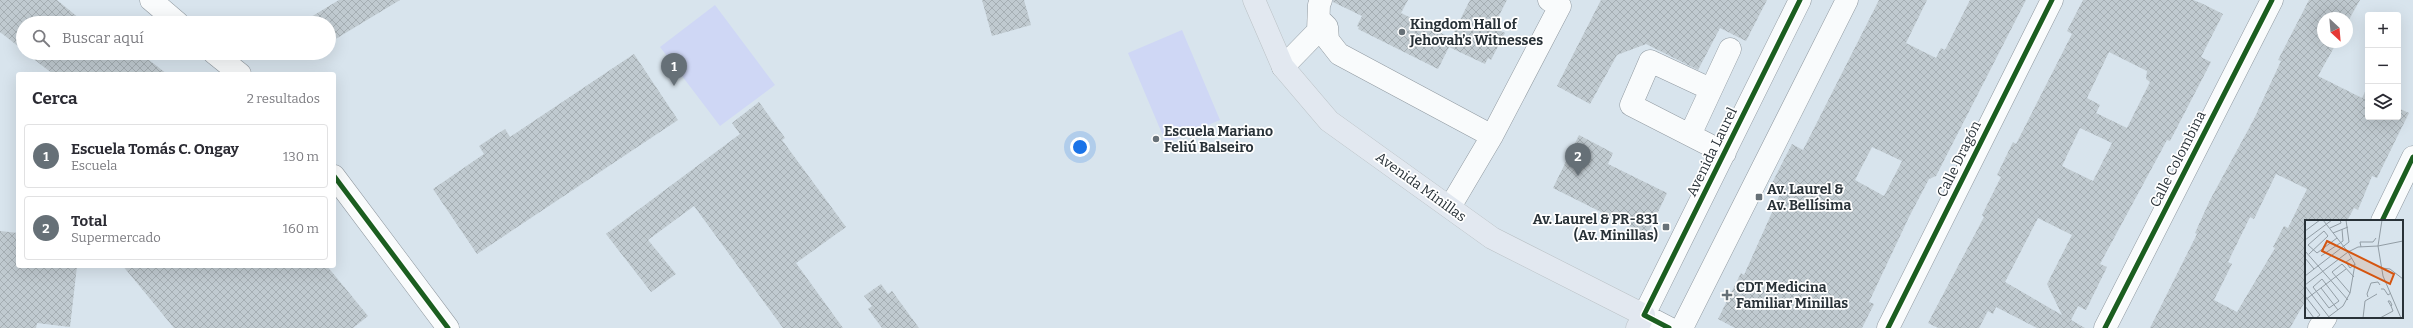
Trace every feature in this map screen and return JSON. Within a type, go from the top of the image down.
[{"type":"main road","name":"Avenida Minillas","points":[[1254,0],[1282,67],[1329,122],[1492,238],[1640,322]]},
{"type":"street","points":[[150,0],[169,16]]},
{"type":"street","points":[[1450,207],[1492,136],[1560,6],[1549,0]]},
{"type":"street","name":"Avenida Laurel","points":[[1640,322],[1800,0]]},
{"type":"street","points":[[1682,328],[1847,0]]},
{"type":"street","name":"Calle Dragón","points":[[1888,328],[2052,0]]},
{"type":"street","name":"Calle Colombina","points":[[2105,328],[2267,2]]},
{"type":"street","points":[[1282,67],[1318,31],[1320,10]]},
{"type":"street","points":[[1320,10],[1327,27],[1328,40],[1339,54],[1492,136]]},
{"type":"street","points":[[1690,135],[1710,89],[1730,49]]},
{"type":"street","points":[[223,60],[238,72]]},
{"type":"street","points":[[1710,89],[1650,61],[1631,105],[1725,153]]},
{"type":"street","points":[[2382,220],[2413,157]]},
{"type":"street","points":[[336,179],[448,328]]},
{"type":"street","points":[[2319,328],[2325,318]]},
{"type":"street","points":[[1640,322],[1668,328]]},
{"type":"shaded area","points":[[715,5],[775,85],[720,126],[660,47]]},
{"type":"shaded area","points":[[1182,30],[1220,120],[1166,143],[1128,53]]},
{"type":"building","points":[[0,0],[57,0],[76,16],[16,16],[16,45],[0,32]]},
{"type":"building","points":[[339,0],[400,0],[336,39],[336,16],[313,16]]},
{"type":"building","points":[[982,0],[1024,0],[1031,25],[992,36]]},
{"type":"building","points":[[1333,0],[1408,0],[1401,13],[1451,38],[1470,0],[1507,0],[1493,27],[1505,33],[1491,60],[1488,58],[1485,64],[1449,47],[1438,69],[1358,29],[1359,27],[1357,26],[1362,16],[1333,2]]},
{"type":"building","points":[[1601,0],[1767,0],[1746,41],[1720,28],[1698,70],[1646,44],[1617,55],[1590,104],[1557,86]]},
{"type":"building","points":[[1879,0],[1927,0],[1906,43],[1936,58],[1941,48],[1945,50],[1970,0],[2026,0],[1936,176],[1929,179],[1909,217],[1869,302],[1874,304],[1862,328],[1735,328],[1718,319],[1741,273],[1744,275],[1782,190],[1771,185],[1792,144],[1803,150]],"holes":[[[1872,147],[1902,161],[1884,196],[1855,180]]]},
{"type":"building","points":[[2083,0],[2193,0],[2223,14],[2201,57],[2211,62],[2170,141],[2167,140],[2100,264],[2107,267],[2086,310],[2078,306],[2071,320],[2085,328],[2037,328],[1996,307],[1993,314],[1988,311],[1979,328],[1938,328],[1928,323],[1984,217],[1982,215],[2001,177],[1997,175],[2013,142],[2016,144],[2072,34],[2067,31]],"holes":[[[2109,52],[2147,71],[2146,79],[2150,82],[2127,128],[2096,113],[2100,105],[2087,98]],[[2080,128],[2112,143],[2093,181],[2062,166]],[[2038,218],[2072,235],[2047,284],[2062,315],[2005,282]]]},
{"type":"building","points":[[2309,0],[2360,0],[2353,12],[2317,12],[2317,48],[2334,48],[2318,76],[2362,98],[2365,92],[2365,120],[2401,120],[2401,109],[2409,113],[2377,178],[2372,176],[2358,210],[2354,208],[2348,220],[2305,220],[2305,302],[2290,328],[2150,328],[2197,234],[2195,233],[2210,200],[2254,119],[2281,61],[2278,60]],"holes":[[[2276,174],[2307,189],[2288,228],[2284,226],[2273,247],[2275,248],[2237,312],[2214,300],[2232,264],[2228,262],[2250,217],[2254,219]]]},
{"type":"building","points":[[634,54],[678,120],[477,254],[433,189],[484,154],[479,146],[505,129],[510,137]]},
{"type":"building","points":[[35,60],[149,60],[164,72],[50,72]]},
{"type":"building","points":[[759,102],[785,138],[782,140],[846,227],[796,263],[843,328],[783,328],[694,206],[648,240],[676,274],[651,292],[606,234],[740,134],[732,123]]},
{"type":"building","points":[[1579,135],[1613,153],[1608,164],[1667,193],[1647,235],[1553,188]]},
{"type":"building","points":[[0,231],[16,233],[16,268],[77,268],[70,327],[37,323],[36,328],[0,328]]},
{"type":"building","points":[[125,268],[329,268],[368,316],[353,328],[174,328]]},
{"type":"building","points":[[881,284],[888,294],[892,291],[919,328],[882,328],[868,309],[872,306],[864,296]]},
{"type":"cycle path","points":[[1669,328],[1644,315],[1800,0]]},
{"type":"cycle path","points":[[1888,328],[2052,0]]},
{"type":"cycle path","points":[[2105,328],[2272,0]]},
{"type":"cycle path","points":[[2382,220],[2413,157]]},
{"type":"cycle path","points":[[336,179],[448,328]]},
{"type":"place","name":"Kingdom Hall of Jehovah’s Witnesses","points":[[1402,32]]},
{"type":"place","name":"Escuela Tomás C. Ongay","points":[[674,86]]},
{"type":"place","name":"Escuela Mariano Feliú Balseiro","points":[[1156,139]]},
{"type":"place","name":"Total","points":[[1578,176]]},
{"type":"place","name":"Av. Laurel & Av. Bellísima","points":[[1759,197]]},
{"type":"place","name":"Av. Laurel & PR-831 (Av. Minillas)","points":[[1666,227]]},
{"type":"place","name":"CDT Medicina Familiar Minillas","points":[[1727,295]]}]
